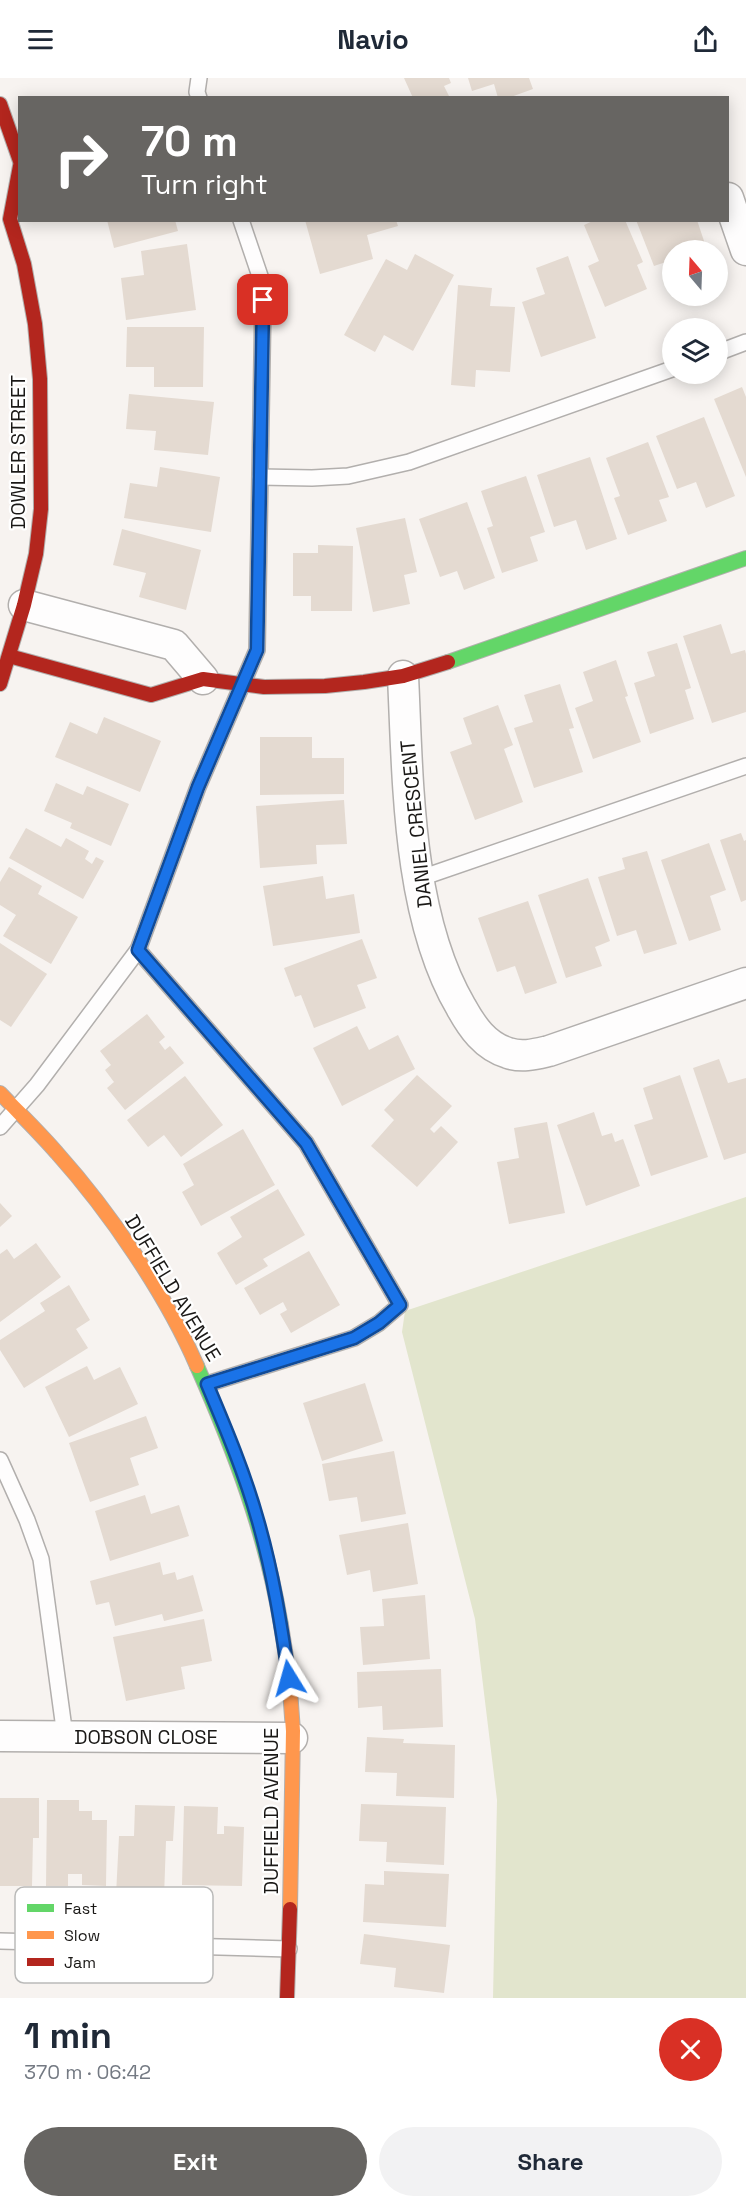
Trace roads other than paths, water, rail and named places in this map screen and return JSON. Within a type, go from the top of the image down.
[{"type":"street","points":[[0,104],[18,155]]},
{"type":"street","name":"DOWLER STREET","points":[[0,684],[24,605],[36,554],[40,510],[40,379],[31,298],[24,264],[5,215],[18,173]]},
{"type":"street","points":[[729,201],[746,250]]},
{"type":"street","points":[[9,656],[151,695],[203,679],[264,687],[325,686],[403,676],[746,558]]},
{"type":"street","points":[[24,605],[174,645],[203,679]]},
{"type":"street","name":"DANIEL CRESCENT","points":[[403,676],[409,793],[418,879],[427,921],[440,964],[456,999],[474,1029],[490,1044],[508,1054],[527,1056],[549,1051],[746,983]]},
{"type":"street","name":"DUFFIELD AVENUE","points":[[0,1093],[66,1162],[99,1204],[161,1298],[207,1384],[248,1487],[271,1570],[289,1678],[292,1738],[288,1998]]},
{"type":"street","name":"DOBSON CLOSE","points":[[0,1737],[292,1738]]},
{"type":"lane","points":[[198,96],[199,78]]},
{"type":"lane","points":[[0,1127],[38,1085],[138,950],[198,787],[257,650],[262,282],[242,222]]},
{"type":"lane","points":[[728,348],[746,342]]},
{"type":"lane","points":[[260,477],[348,476],[409,462],[662,373]]},
{"type":"lane","points":[[418,879],[746,766]]},
{"type":"lane","points":[[138,950],[306,1143],[400,1305],[379,1323],[354,1338],[207,1384]]},
{"type":"lane","points":[[0,1460],[27,1520],[41,1559],[65,1737]]},
{"type":"lane","points":[[0,1941],[15,1941]]},
{"type":"lane","points":[[213,1947],[289,1949]]}]
